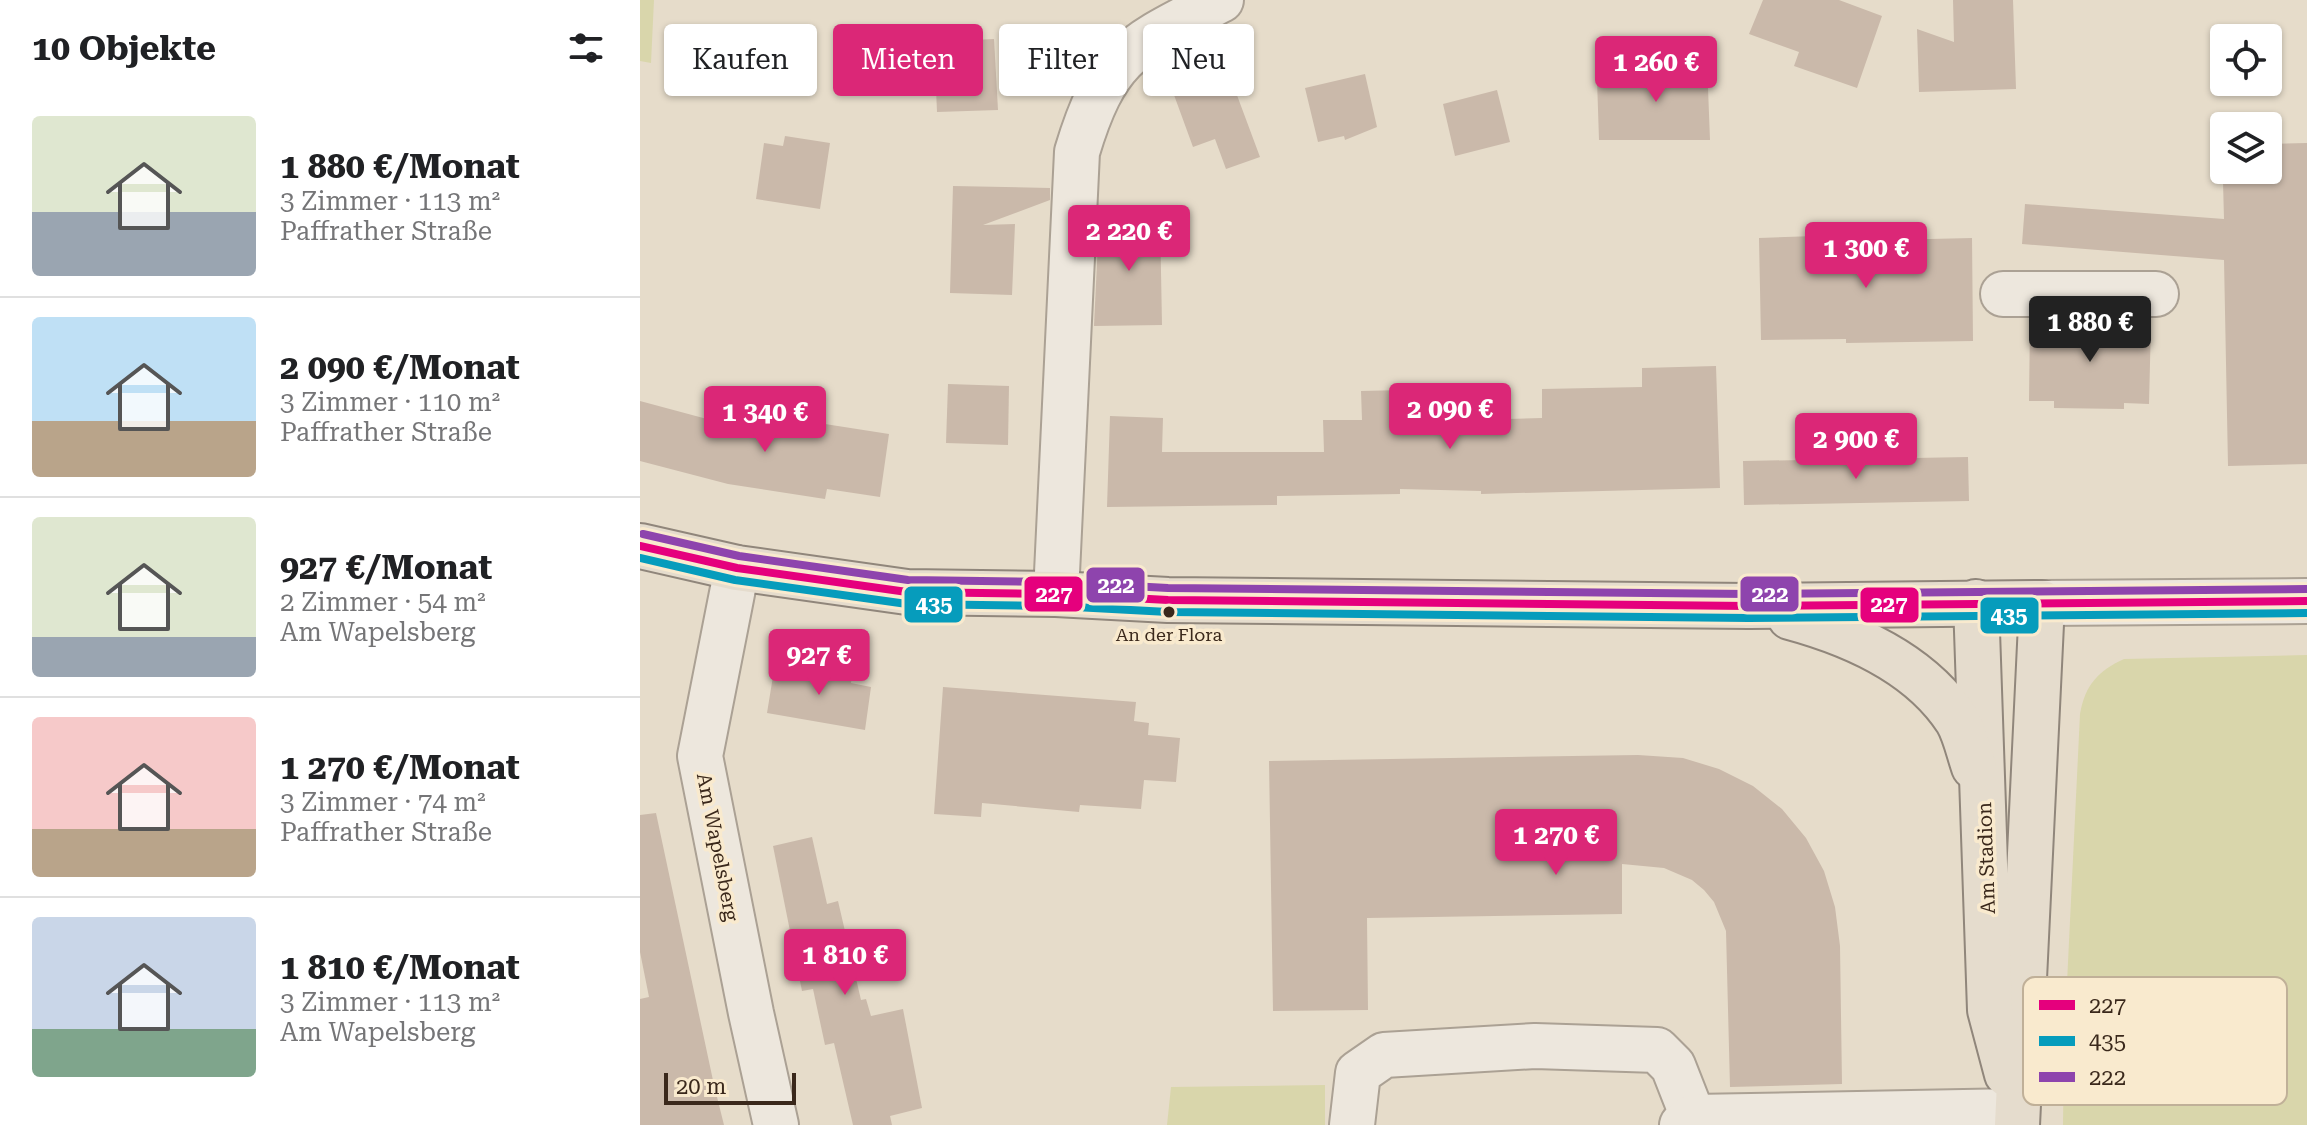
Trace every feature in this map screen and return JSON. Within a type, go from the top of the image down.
[{"type":"main road","points":[[640,546],[737,568],[907,592],[1056,594],[1168,600],[1749,606],[2042,603]]},
{"type":"main road","name":"Am Stadion","points":[[1976,602],[1990,1010],[2017,1118]]},
{"type":"main road","name":"Am Stadion","points":[[2024,977],[2042,603]]},
{"type":"main road","points":[[1749,606],[1832,628],[1883,653],[1918,677],[1958,721],[1985,798]]},
{"type":"main road","name":"Am Stadion","points":[[2017,1118],[2023,994]]},
{"type":"street","points":[[1056,594],[1077,152],[1089,111],[1110,73],[1140,42],[1221,0]]},
{"type":"street","points":[[2003,294],[2156,294]]},
{"type":"street","name":"Am Wapelsberg","points":[[737,568],[700,756],[776,1125]]},
{"type":"street","points":[[2042,603],[2307,601]]},
{"type":"street","points":[[1352,1125],[1358,1073],[1384,1055],[1535,1046],[1657,1050],[1673,1066],[1687,1121],[2017,1118]]},
{"type":"shaded area","points":[[640,0],[654,0],[651,63],[640,61]]},
{"type":"shaded area","points":[[2307,655],[2307,1125],[2063,1125],[2063,1105],[2287,1105],[2287,977],[2067,977],[2080,714],[2085,695],[2094,680],[2124,659]]},
{"type":"shaded area","points":[[1325,1085],[1325,1125],[1167,1125],[1171,1087]]},
{"type":"building","points":[[1763,0],[1839,0],[1882,16],[1857,88],[1794,66],[1799,52],[1749,34]]},
{"type":"building","points":[[1953,0],[2013,0],[2016,89],[1919,92],[1917,29],[1954,42]]},
{"type":"building","points":[[994,39],[998,110],[937,112],[936,96],[983,96],[983,40]]},
{"type":"building","points":[[1707,62],[1710,140],[1599,140],[1597,79],[1646,77],[1646,64]]},
{"type":"building","points":[[1365,74],[1377,127],[1345,140],[1344,136],[1318,142],[1305,88]]},
{"type":"building","points":[[1497,90],[1510,142],[1455,156],[1443,104]]},
{"type":"building","points":[[1174,96],[1237,96],[1260,157],[1226,169],[1215,139],[1193,147]]},
{"type":"building","points":[[785,136],[830,143],[820,209],[756,199],[764,143],[783,146]]},
{"type":"building","points":[[2307,143],[2307,464],[2228,466],[2224,260],[2022,244],[2025,204],[2224,219],[2223,184],[2282,184],[2282,144]]},
{"type":"building","points":[[953,186],[1050,188],[1050,200],[983,225],[1015,224],[1012,295],[950,293]]},
{"type":"building","points":[[1160,218],[1162,325],[1094,326],[1099,221]]},
{"type":"building","points":[[1844,235],[1844,241],[1972,238],[1973,341],[1846,343],[1846,339],[1761,340],[1759,238]]},
{"type":"building","points":[[2030,320],[2151,323],[2149,404],[2124,403],[2124,409],[2054,408],[2054,401],[2029,401]]},
{"type":"building","points":[[1716,366],[1720,488],[1481,494],[1481,491],[1400,489],[1400,494],[1277,496],[1277,505],[1107,507],[1110,416],[1163,418],[1162,452],[1324,452],[1323,420],[1362,420],[1361,391],[1403,390],[1404,431],[1472,427],[1472,420],[1542,418],[1542,389],[1642,387],[1642,368]]},
{"type":"building","points":[[948,384],[1009,386],[1008,445],[946,443]]},
{"type":"building","points":[[640,401],[759,433],[760,424],[823,434],[825,424],[889,434],[880,497],[827,489],[825,499],[728,484],[640,461]]},
{"type":"building","points":[[1968,457],[1969,501],[1744,505],[1743,461]]},
{"type":"building","points":[[775,664],[852,675],[851,683],[871,687],[865,730],[767,713]]},
{"type":"building","points":[[943,687],[1136,702],[1134,721],[1149,723],[1148,735],[1180,738],[1176,782],[1144,780],[1141,809],[1080,805],[1079,812],[982,803],[981,817],[934,814]]},
{"type":"building","points":[[1638,755],[1683,758],[1719,769],[1753,786],[1782,809],[1806,838],[1824,871],[1835,907],[1840,946],[1842,1084],[1730,1087],[1726,931],[1714,902],[1704,890],[1692,880],[1664,868],[1622,864],[1622,914],[1367,918],[1368,1010],[1273,1011],[1269,761]]},
{"type":"building","points":[[656,813],[724,1125],[640,1125],[640,999],[649,997],[640,952],[640,815]]},
{"type":"building","points":[[812,837],[827,904],[838,901],[861,1000],[866,999],[871,1016],[903,1009],[922,1108],[890,1116],[892,1125],[853,1125],[834,1043],[825,1045],[813,989],[802,991],[773,846]]},
{"type":"transit line","name":"222","points":[[643,534],[739,556],[908,580],[1056,582],[1168,588],[1749,594],[2307,589]]},
{"type":"transit line","name":"227","points":[[640,546],[737,568],[907,592],[1056,594],[1168,600],[1749,606],[2307,601]]},
{"type":"transit line","name":"435","points":[[640,558],[735,580],[907,604],[1056,606],[1168,612],[1749,618],[2307,613]]},
{"type":"place","name":"An der Flora","points":[[1169,612]]}]
